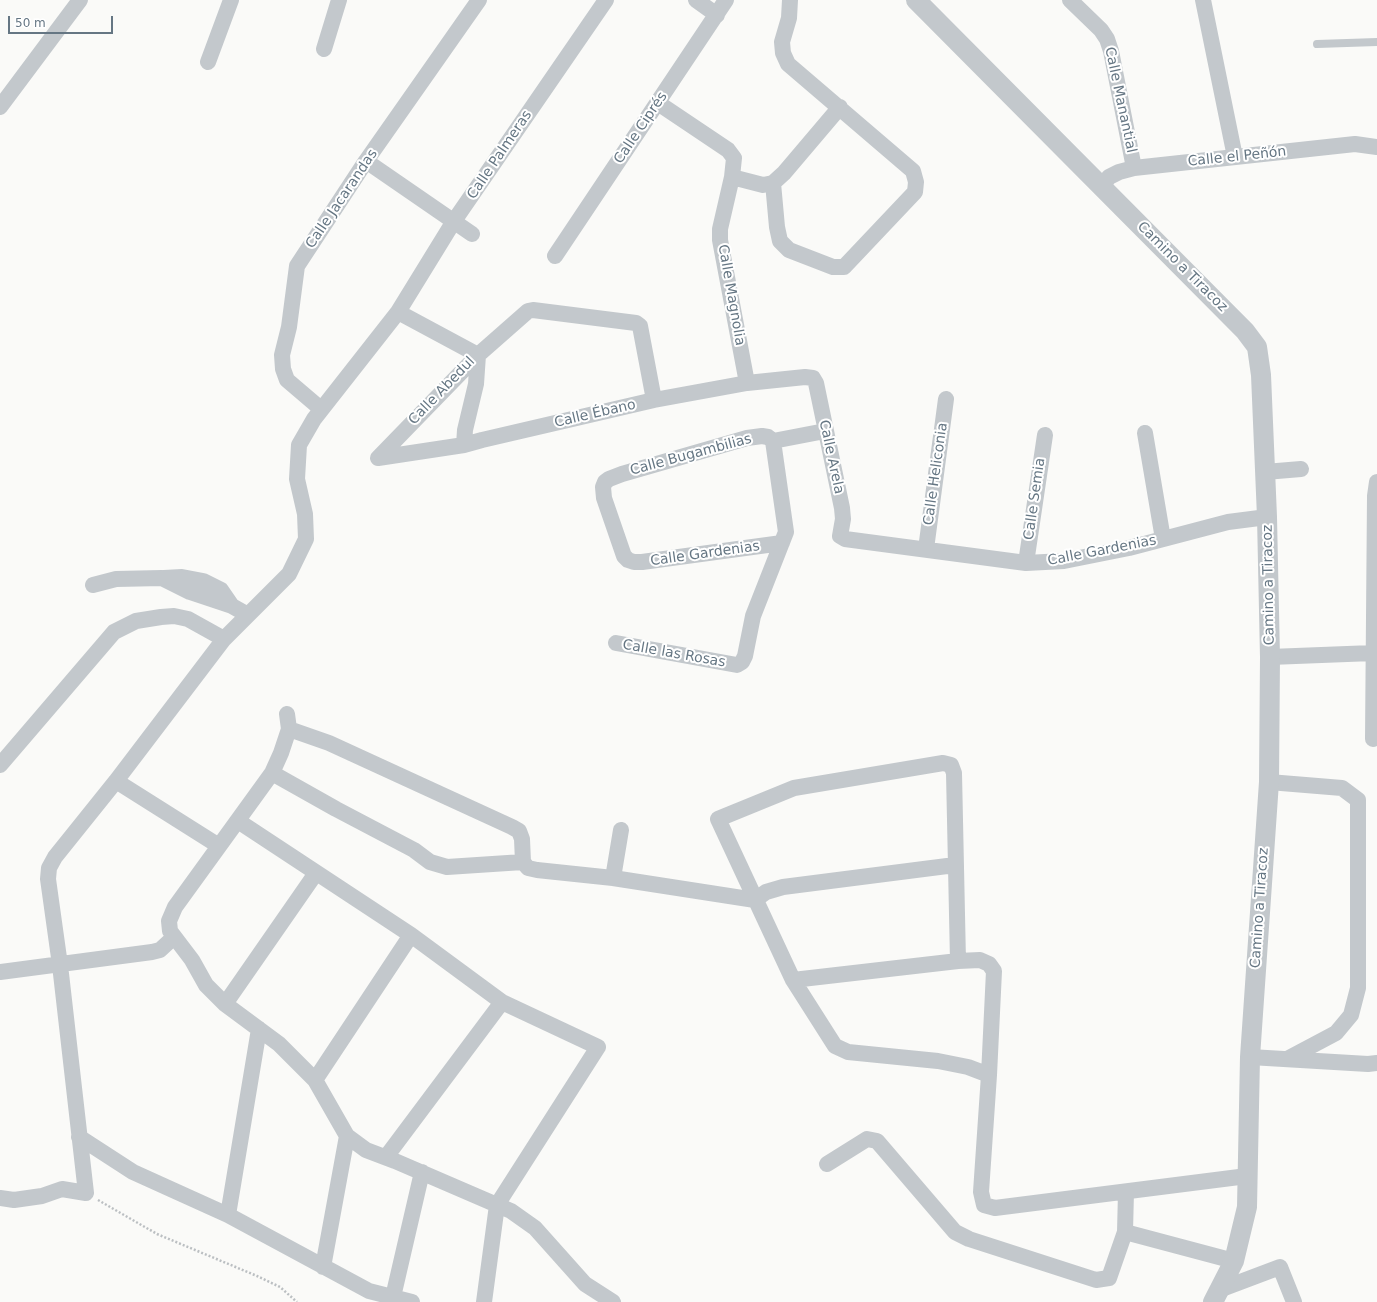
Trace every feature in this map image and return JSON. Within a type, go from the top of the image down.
[{"type":"street","points":[[0,107],[80,0]]},
{"type":"street","points":[[208,62],[231,0]]},
{"type":"street","points":[[324,49],[339,0]]},
{"type":"street","name":"Calle Jacarandas","points":[[321,409],[287,380],[283,369],[282,355],[289,327],[297,266],[366,162],[479,0]]},
{"type":"street","name":"Calle Palmeras","points":[[86,1193],[60,965],[48,878],[49,868],[55,857],[116,781],[224,639],[289,574],[306,539],[305,514],[297,479],[300,445],[314,419],[398,312],[454,221],[606,0]]},
{"type":"street","points":[[696,0],[717,15]]},
{"type":"street","name":"Calle Ciprés","points":[[555,256],[726,0]]},
{"type":"street","points":[[773,183],[777,227],[780,241],[789,250],[833,267],[844,267],[915,192],[916,182],[913,170],[788,64],[783,53],[782,42],[789,18],[790,0]]},
{"type":"street","name":"Camino a Tiracoz","points":[[916,0],[1245,330],[1257,347],[1261,375],[1267,517],[1270,657],[1269,782],[1250,1056],[1246,1207],[1234,1261],[1216,1296]]},
{"type":"street","name":"Calle Manantial","points":[[1070,0],[1101,30],[1107,39],[1111,51],[1134,168]]},
{"type":"street","points":[[1203,0],[1235,157]]},
{"type":"street","name":"Calle Magnolia","points":[[658,103],[728,150],[734,158],[732,177],[723,214],[720,240],[747,383]]},
{"type":"street","points":[[732,177],[763,185],[773,183],[784,173],[840,108]]},
{"type":"street","name":"Calle el Peñón","points":[[1102,186],[1109,177],[1119,172],[1134,168],[1355,144],[1377,147]]},
{"type":"street","points":[[366,162],[472,234]]},
{"type":"street","points":[[464,445],[465,430],[476,384],[478,355],[528,311],[533,310],[636,323],[640,326],[654,400]]},
{"type":"street","name":"Calle Abedul","points":[[378,458],[478,355],[398,312]]},
{"type":"street","name":"Calle Ébano","points":[[378,458],[464,445],[654,400],[747,383],[805,377],[813,378]]},
{"type":"street","name":"Calle Arela","points":[[813,378],[816,383],[842,508],[843,519],[840,536]]},
{"type":"street","name":"Calle Heliconia","points":[[926,549],[946,399]]},
{"type":"street","name":"Calle Bugambilias","points":[[628,560],[624,556],[604,498],[603,487],[605,482],[609,479],[747,438],[762,436],[768,437],[773,441],[825,431]]},
{"type":"street","points":[[1145,433],[1163,539]]},
{"type":"street","name":"Calle Semia","points":[[1026,563],[1044,435]]},
{"type":"street","name":"Calle las Rosas","points":[[616,643],[737,665],[742,662],[746,656],[753,616],[786,532],[773,441]]},
{"type":"street","points":[[1265,472],[1301,469]]},
{"type":"street","points":[[1373,739],[1372,654],[1375,604],[1374,496],[1377,482]]},
{"type":"street","name":"Calle Gardenias","points":[[840,536],[845,539],[1026,563],[1064,560],[1129,548],[1228,522],[1267,517]]},
{"type":"street","name":"Calle Gardenias","points":[[628,560],[642,562],[782,544]]},
{"type":"street","points":[[93,585],[116,579],[162,578],[190,592],[232,606],[248,615]]},
{"type":"street","points":[[0,766],[114,632],[136,621],[161,616],[174,616],[188,619],[224,639]]},
{"type":"street","points":[[1270,657],[1372,654]]},
{"type":"street","points":[[613,1302],[585,1284],[535,1228],[511,1211],[422,1172],[366,1150],[347,1136],[315,1080],[279,1044],[225,1004],[206,985],[192,960],[170,931],[168,921],[175,907],[272,773],[281,753],[288,721],[329,743],[519,831],[522,839],[523,862],[528,868],[536,870],[613,878],[755,900],[766,892],[783,888],[956,865]]},
{"type":"street","points":[[958,961],[954,773],[951,765],[942,763],[802,786],[718,819],[793,980],[835,1046],[848,1052],[938,1061],[968,1067],[989,1075]]},
{"type":"street","points":[[272,773],[414,850],[430,862],[447,867],[523,862]]},
{"type":"street","points":[[116,781],[219,846]]},
{"type":"street","points":[[1269,782],[1342,788],[1358,800],[1358,988],[1351,1015],[1336,1033],[1287,1059]]},
{"type":"street","points":[[238,821],[411,935],[502,1002],[598,1047],[497,1205],[484,1302]]},
{"type":"street","points":[[613,878],[621,830]]},
{"type":"street","points":[[225,1004],[316,873]]},
{"type":"street","points":[[315,1080],[411,935]]},
{"type":"street","points":[[0,972],[152,952],[160,950],[174,937]]},
{"type":"street","points":[[793,980],[958,961],[980,960],[989,964],[994,971],[981,1192],[984,1205],[995,1208],[1247,1176]]},
{"type":"street","points":[[386,1158],[502,1002]]},
{"type":"street","points":[[228,1215],[259,1029]]},
{"type":"street","points":[[1250,1056],[1368,1064],[1377,1063]]},
{"type":"street","points":[[323,1267],[347,1136]]},
{"type":"street","points":[[79,1137],[133,1172],[228,1215],[369,1291],[412,1302]]},
{"type":"street","points":[[827,1164],[867,1139],[877,1141],[955,1232],[970,1239],[1096,1280],[1109,1278],[1125,1232],[1126,1192]]},
{"type":"street","points":[[393,1297],[422,1172]]},
{"type":"street","points":[[0,1198],[14,1200],[35,1197],[62,1190],[86,1193]]},
{"type":"street","points":[[1125,1232],[1234,1261]]},
{"type":"street","points":[[1216,1296],[1280,1267],[1294,1302]]},
{"type":"lane","points":[[1317,44],[1377,42]]},
{"type":"path","points":[[86,1193],[157,1234],[280,1287],[297,1302]]}]
